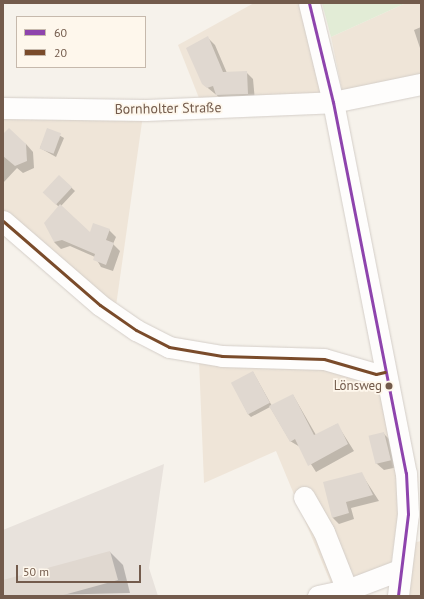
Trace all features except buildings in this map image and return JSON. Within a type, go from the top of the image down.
[{"type":"street","points":[[310,3],[333,102],[406,473],[408,514],[399,570],[398,596]]},
{"type":"street","name":"Bornholter Straße","points":[[3,108],[146,110],[333,102],[421,84]]},
{"type":"street","points":[[3,221],[100,306],[136,330],[169,347],[222,356],[324,359],[376,374],[386,372]]},
{"type":"street","points":[[304,497],[324,532],[353,593]]},
{"type":"street","points":[[318,596],[353,593],[399,570]]},
{"type":"shaded area","points":[[254,3],[299,3],[323,96],[201,103],[178,45]]},
{"type":"shaded area","points":[[406,3],[421,3],[421,75],[342,90],[331,37]]},
{"type":"shaded area","points":[[3,112],[143,115],[116,306],[3,210]]},
{"type":"shaded area","points":[[199,360],[323,366],[365,375],[381,397],[397,476],[398,513],[391,564],[332,586],[276,451],[204,483]]},
{"type":"shaded area","points":[[164,464],[149,568],[158,596],[3,596],[3,530]]},
{"type":"shaded area","points":[[421,541],[421,596],[407,596],[412,543]]},
{"type":"green space","points":[[322,3],[406,3],[331,37]]},
{"type":"transit line","name":"60","points":[[309,3],[333,102],[406,473],[408,514],[398,596]]},
{"type":"transit line","name":"20","points":[[3,221],[100,305],[136,330],[169,347],[222,356],[324,359],[376,374],[385,372]]},
{"type":"place","name":"Lönsweg","points":[[389,386]]}]
